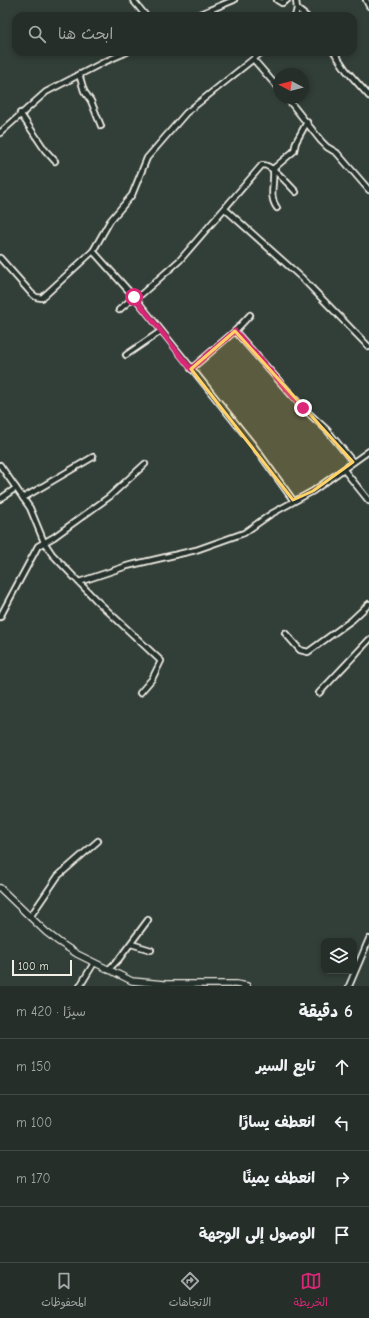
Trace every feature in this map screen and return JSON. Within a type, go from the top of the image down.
[{"type":"street","points":[[133,0],[143,12]]},
{"type":"street","points":[[205,12],[234,0]]},
{"type":"street","points":[[277,0],[282,3],[288,0]]},
{"type":"street","points":[[296,0],[296,12]]},
{"type":"street","points":[[366,0],[369,6]]},
{"type":"street","points":[[297,9],[301,12]]},
{"type":"street","points":[[0,133],[20,113],[46,92],[79,74],[118,56]]},
{"type":"street","points":[[0,258],[31,293],[40,298],[47,294],[93,251],[110,221],[132,195],[140,172],[147,158],[155,147],[190,109],[258,56]]},
{"type":"street","points":[[337,56],[346,70],[369,96]]},
{"type":"street","points":[[254,60],[273,82]]},
{"type":"street","points":[[79,74],[84,92],[91,101],[101,126]]},
{"type":"street","points":[[292,104],[324,144],[337,152],[369,190]]},
{"type":"street","points":[[20,113],[45,150],[55,161]]},
{"type":"street","points":[[273,169],[294,151],[296,142],[307,122]]},
{"type":"street","points":[[119,310],[180,260],[262,165],[268,165],[296,192]]},
{"type":"street","points":[[273,169],[274,180],[272,195],[277,208]]},
{"type":"street","points":[[225,209],[302,278],[369,347]]},
{"type":"street","points":[[93,251],[135,298],[254,446],[293,500]]},
{"type":"street","points":[[191,369],[235,331],[250,315]]},
{"type":"street","points":[[126,356],[161,331]]},
{"type":"street","points":[[235,331],[303,408],[327,430],[353,462]]},
{"type":"street","points":[[80,582],[127,566],[196,550],[244,533],[258,522],[293,500],[313,491],[369,451]]},
{"type":"street","points":[[23,498],[93,457]]},
{"type":"street","points":[[0,617],[27,564],[38,546],[60,533],[109,497],[145,464]]},
{"type":"street","points":[[0,465],[23,498],[35,519],[44,542],[52,554],[161,661],[152,680],[140,693]]},
{"type":"street","points":[[344,470],[369,501]]},
{"type":"street","points":[[0,500],[16,488]]},
{"type":"street","points":[[285,633],[300,650],[308,652],[352,620],[369,604]]},
{"type":"street","points":[[319,693],[369,640]]},
{"type":"street","points":[[30,916],[58,876],[98,841]]},
{"type":"street","points":[[0,888],[59,942],[131,983],[236,984],[247,986]]},
{"type":"street","points":[[108,970],[131,944],[148,920]]},
{"type":"street","points":[[349,986],[369,939]]},
{"type":"street","points":[[131,944],[151,950]]},
{"type":"street","points":[[80,986],[94,963]]},
{"type":"highlighted area","points":[[235,331],[353,462],[313,491],[293,500],[191,369]]},
{"type":"route","points":[[134,297],[191,369],[235,331],[251,350],[275,374],[303,408]]}]
